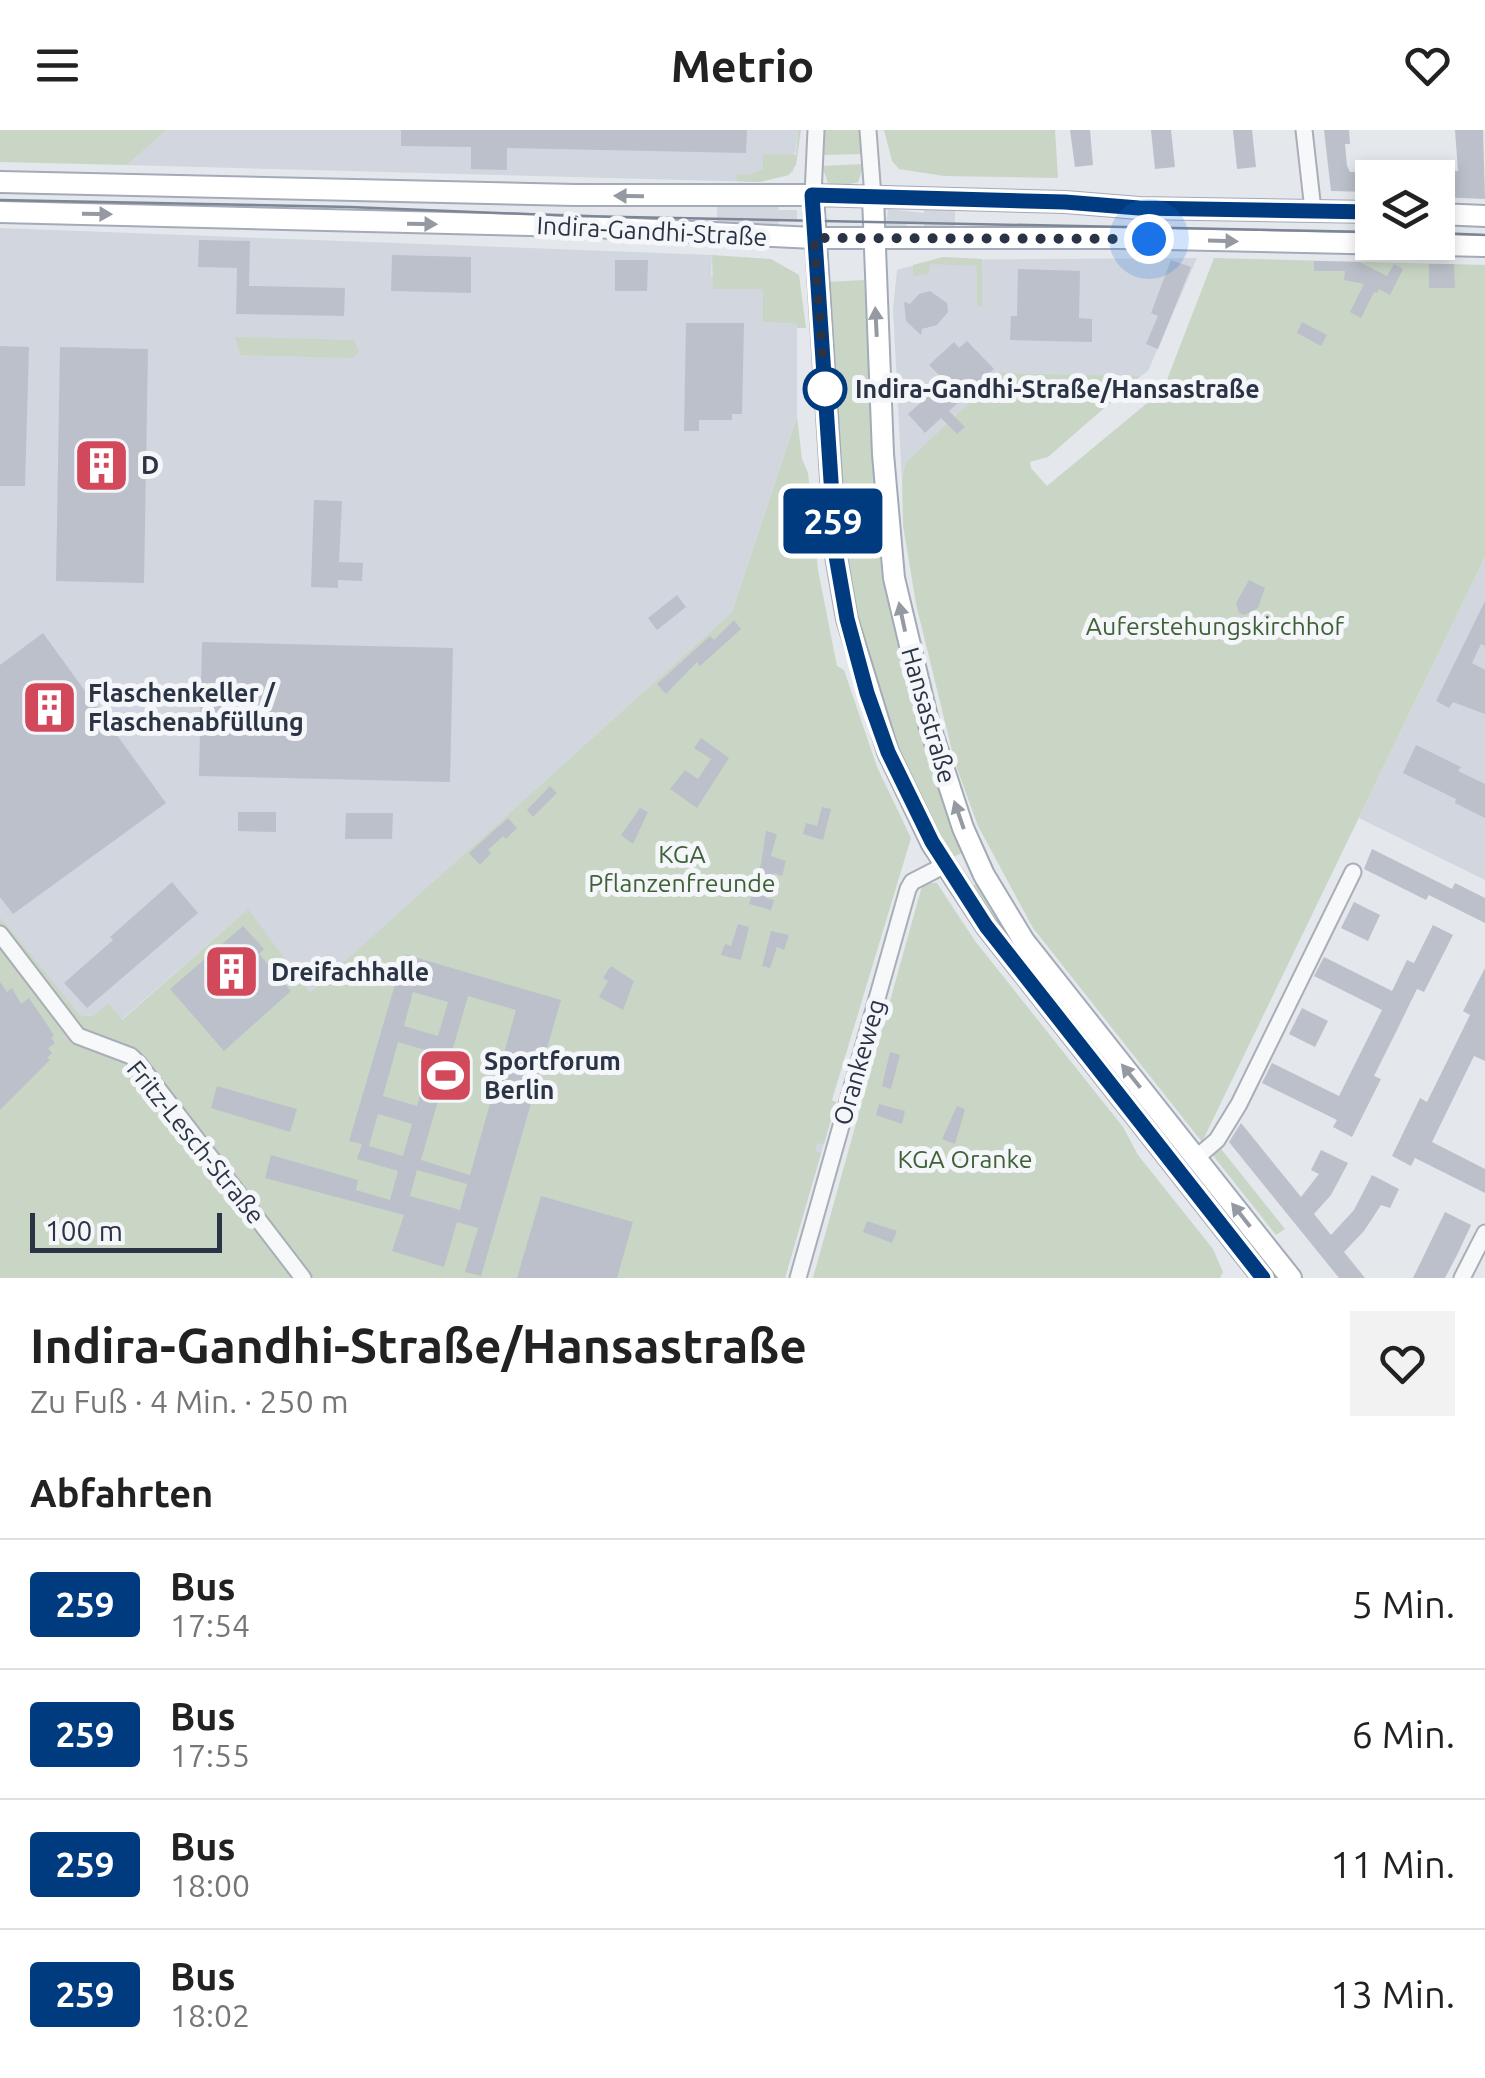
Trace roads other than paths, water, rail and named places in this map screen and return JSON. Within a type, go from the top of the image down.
[{"type":"main road","name":"Indira-Gandhi-Straße","points":[[0,182],[575,195],[812,195],[1065,202],[1139,208],[1355,211]]},
{"type":"main road","points":[[574,226],[575,195]]},
{"type":"main road","name":"Hansastraße","points":[[812,195],[836,556],[847,619],[888,752],[945,865],[1030,984],[1264,1272],[1291,1278]]},
{"type":"main road","name":"Hansastraße","points":[[873,197],[883,454],[894,578],[928,721],[963,828],[984,875],[1024,941],[1196,1158],[1264,1272]]},
{"type":"main road","name":"Indira-Gandhi-Straße","points":[[0,212],[574,226],[814,238],[1120,238],[1485,246]]},
{"type":"main road","points":[[1455,215],[1485,216]]},
{"type":"street","points":[[812,195],[816,130]]},
{"type":"street","points":[[868,130],[873,197]]},
{"type":"street","points":[[1304,130],[1313,210]]},
{"type":"street","name":"Orankeweg","points":[[798,1278],[908,888],[945,865]]},
{"type":"street","points":[[1196,1158],[1218,1140],[1239,1104],[1353,872]]},
{"type":"street","name":"Fritz-Lesch-Straße","points":[[0,934],[78,1036],[131,1056],[139,1064],[303,1278]]},
{"type":"street","points":[[1462,1278],[1485,1233]]},
{"type":"tram line","points":[[0,200],[1355,232]]},
{"type":"tram line","points":[[1455,234],[1485,235]]},
{"type":"place","name":"Indira-Gandhi-Straße/Hansastraße","points":[[825,389]]},
{"type":"place","name":"D","points":[[102,465]]},
{"type":"place","name":"Flaschenkeller / Flaschenabfüllung","points":[[49,707]]},
{"type":"place","name":"Dreifachhalle","points":[[232,972]]},
{"type":"place","name":"Sportforum Berlin","points":[[445,1075]]},
{"type":"park label","name":"Auferstehungskirchhof","points":[[1215,626]]},
{"type":"park label","name":"KGA Pflanzenfreunde","points":[[682,868]]},
{"type":"park label","name":"KGA Oranke","points":[[965,1159]]}]
